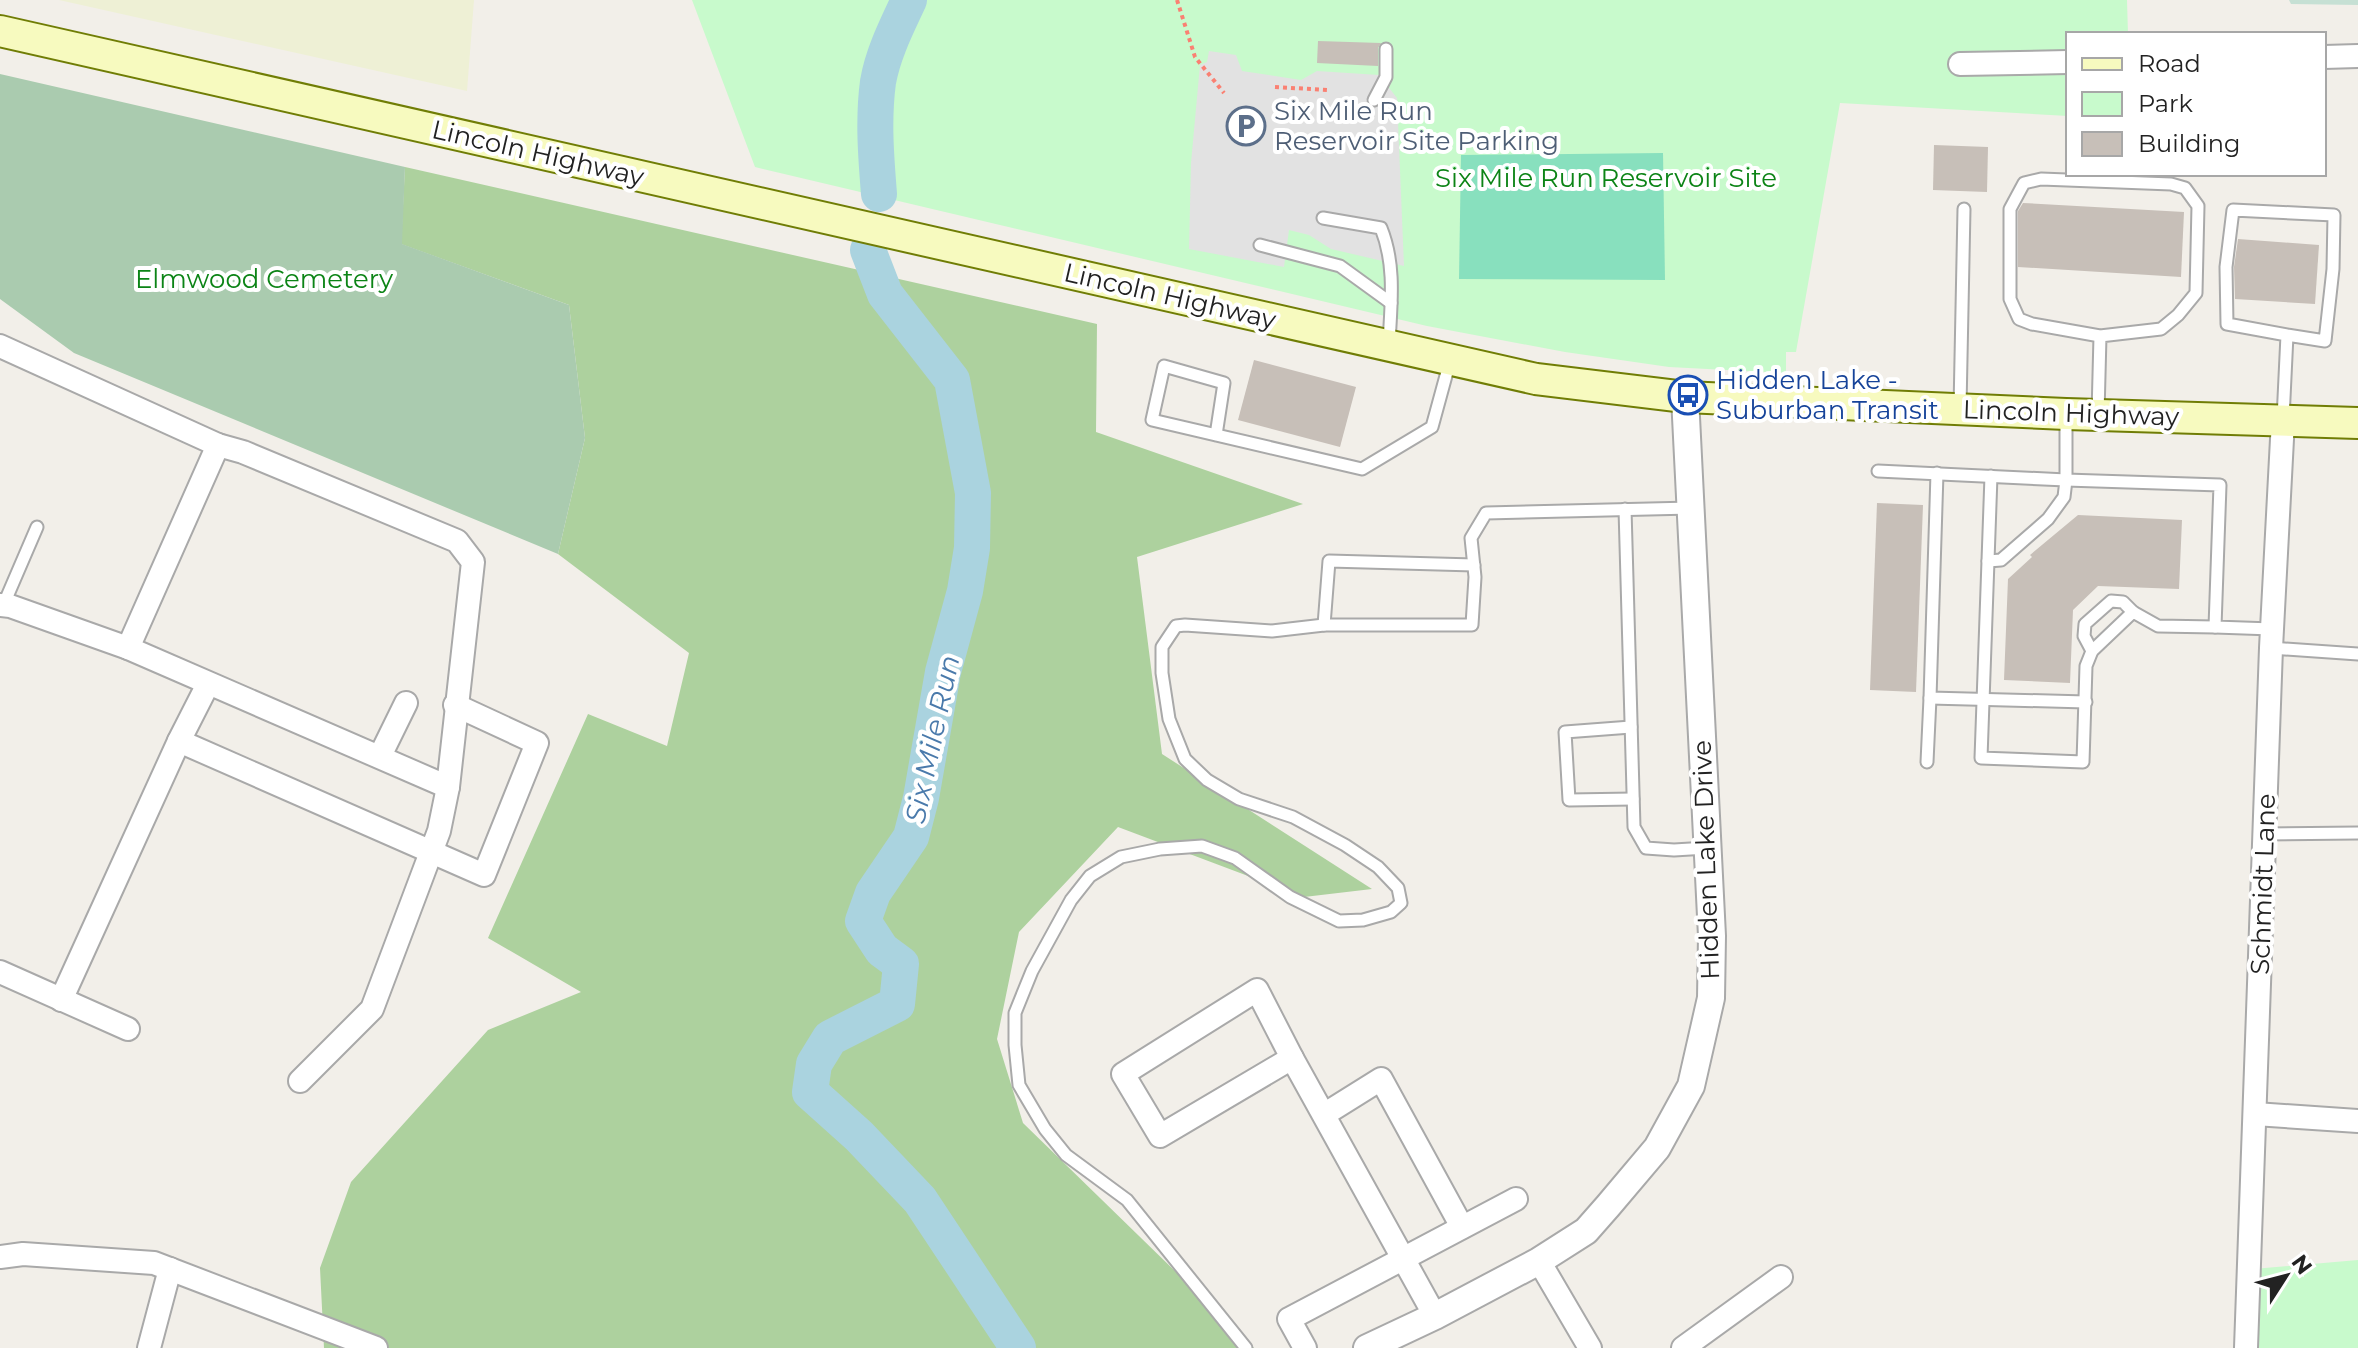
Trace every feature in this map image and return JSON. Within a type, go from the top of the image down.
[{"type":"main road","name":"Lincoln Highway","points":[[0,31],[1536,379],[1685,397],[2358,423]]},
{"type":"street","points":[[2326,57],[2358,56]]},
{"type":"street","points":[[1960,64],[2066,62]]},
{"type":"street","points":[[0,346],[218,445],[243,452],[457,541],[473,562],[448,787],[439,831],[372,1009],[300,1081]]},
{"type":"street","name":"Hidden Lake Drive","points":[[1367,1348],[1539,1261],[1586,1231],[1657,1148],[1691,1086],[1711,998],[1712,936],[1685,397]]},
{"type":"street","name":"Schmidt Lane","points":[[2246,1348],[2264,834],[2283,420]]},
{"type":"street","points":[[128,648],[218,445]]},
{"type":"street","points":[[2,606],[128,648],[448,787]]},
{"type":"street","points":[[61,1000],[208,684]]},
{"type":"street","points":[[380,756],[406,703]]},
{"type":"street","points":[[179,741],[484,875],[537,743],[455,705]]},
{"type":"street","points":[[0,972],[128,1029]]},
{"type":"street","points":[[1292,1058],[1160,1136],[1123,1074],[1257,990],[1435,1316]]},
{"type":"street","points":[[1325,1114],[1381,1079],[1462,1227]]},
{"type":"street","points":[[2255,1114],[2358,1121]]},
{"type":"street","points":[[1305,1348],[1289,1319],[1516,1199]]},
{"type":"street","points":[[0,1257],[37,1255],[154,1263],[376,1348]]},
{"type":"street","points":[[1539,1261],[1590,1348]]},
{"type":"street","points":[[149,1348],[170,1269]]},
{"type":"street","points":[[1683,1348],[1781,1277]]},
{"type":"lane","points":[[1374,100],[1386,77],[1386,49]]},
{"type":"lane","points":[[2041,179],[2171,184],[2185,188],[2198,206],[2196,293],[2186,307],[2161,329],[2100,336],[2019,319],[2010,299],[2010,209],[2024,183],[2041,179]]},
{"type":"lane","points":[[1960,408],[1964,209]]},
{"type":"lane","points":[[2233,210],[2334,215],[2333,269],[2325,341],[2287,335],[2227,324],[2226,267],[2233,210]]},
{"type":"lane","points":[[1323,218],[1381,228],[1387,243],[1392,285],[1389,345]]},
{"type":"lane","points":[[1260,245],[1340,266],[1391,303]]},
{"type":"lane","points":[[2283,420],[2287,335]]},
{"type":"lane","points":[[2098,415],[2100,336]]},
{"type":"lane","points":[[1216,435],[1224,383],[1164,366],[1152,420],[1216,435],[1362,469],[1432,427],[1450,360]]},
{"type":"lane","points":[[1988,561],[2001,560],[2048,519],[2064,497],[2066,414]]},
{"type":"lane","points":[[1878,471],[2220,485],[2215,627]]},
{"type":"lane","points":[[1927,762],[1937,473]]},
{"type":"lane","points":[[1991,476],[1981,758],[2083,762],[2086,666],[2092,651],[2133,612]]},
{"type":"lane","points":[[1246,1348],[1127,1200],[1066,1155],[1045,1129],[1019,1085],[1015,1013],[1032,971],[1071,900],[1090,876],[1121,857],[1160,849],[1202,846],[1235,858],[1290,897],[1339,921],[1363,920],[1391,912],[1401,903],[1398,888],[1378,867],[1345,845],[1293,817],[1239,799],[1207,780],[1185,759],[1169,719],[1162,673],[1162,647],[1176,626],[1185,625],[1272,631],[1324,625],[1472,625],[1474,565],[1471,538],[1486,513],[1692,508]]},
{"type":"lane","points":[[1625,509],[1634,827],[1646,848],[1708,848]]},
{"type":"lane","points":[[2,606],[37,527]]},
{"type":"lane","points":[[1324,625],[1329,561],[1474,565]]},
{"type":"lane","points":[[2092,651],[2084,636],[2085,624],[2111,601],[2123,602],[2133,612],[2158,626],[2215,627],[2358,654]]},
{"type":"lane","points":[[1930,698],[2086,702]]},
{"type":"lane","points":[[1631,727],[1565,732],[1569,800],[1633,799]]},
{"type":"lane","points":[[2264,834],[2358,833]]},
{"type":"path","points":[[1177,0],[1195,57],[1224,93]]},
{"type":"path","points":[[1275,87],[1328,90]]},
{"type":"green space","points":[[59,0],[474,0],[467,91]]},
{"type":"green space","name":"Six Mile Run Reservoir Site","points":[[692,0],[2127,0],[2128,32],[2066,32],[2066,116],[1840,103],[1796,352],[1786,352],[1786,373],[1669,367],[1565,352],[1427,326],[755,167]]},
{"type":"green space","points":[[2289,0],[2358,0],[2358,5],[2291,4]]},
{"type":"green space","name":"Elmwood Cemetery","points":[[0,74],[405,167],[402,244],[569,305],[585,438],[558,554],[74,353],[0,299]]},
{"type":"green space","points":[[1663,153],[1665,280],[1459,279],[1461,155]]},
{"type":"green space","points":[[405,167],[1097,324],[1096,432],[1303,504],[1137,557],[1162,754],[1372,889],[1304,897],[1118,827],[1019,932],[997,1039],[1023,1123],[1254,1348],[324,1348],[320,1268],[351,1182],[488,1030],[581,992],[488,938],[588,714],[667,746],[689,653],[558,554],[585,438],[569,305],[401,244]]},
{"type":"green space","points":[[2358,1260],[2358,1348],[2251,1348],[2253,1269]]},
{"type":"shaded area","points":[[1209,51],[1236,55],[1242,71],[1301,80],[1317,71],[1379,75],[1397,98],[1404,266],[1331,249],[1309,235],[1289,230],[1284,267],[1189,249],[1191,163],[1200,65],[1207,62]]},
{"type":"building","points":[[1318,41],[1381,43],[1378,66],[1317,63]]},
{"type":"building","points":[[1934,145],[1988,147],[1987,192],[1933,190]]},
{"type":"building","points":[[2023,203],[2184,212],[2181,277],[2018,267],[2018,211]]},
{"type":"building","points":[[2238,239],[2319,245],[2315,304],[2235,299],[2234,267]]},
{"type":"building","points":[[1254,360],[1356,387],[1340,447],[1238,420]]},
{"type":"building","points":[[1877,503],[1923,505],[1916,692],[1870,690]]},
{"type":"building","points":[[2078,515],[2182,520],[2179,589],[2098,586],[2073,610],[2070,683],[2004,680],[2008,579],[2032,557],[2030,555]]},
{"type":"waterway","name":"Six Mile Run","points":[[879,194],[875,124],[878,82],[887,50],[909,0]]},
{"type":"waterway","name":"Six Mile Run","points":[[868,250],[885,294],[952,380],[973,493],[972,548],[965,591],[943,672],[911,837],[873,893],[863,921],[882,950],[901,964],[897,1004],[830,1038],[814,1064],[810,1092],[859,1136],[920,1200],[1018,1348]]},
{"type":"place","name":"Six Mile Run Reservoir Site Parking","points":[[1246,126]]},
{"type":"place","name":"Hidden Lake - Suburban Transit","points":[[1688,395]]}]
